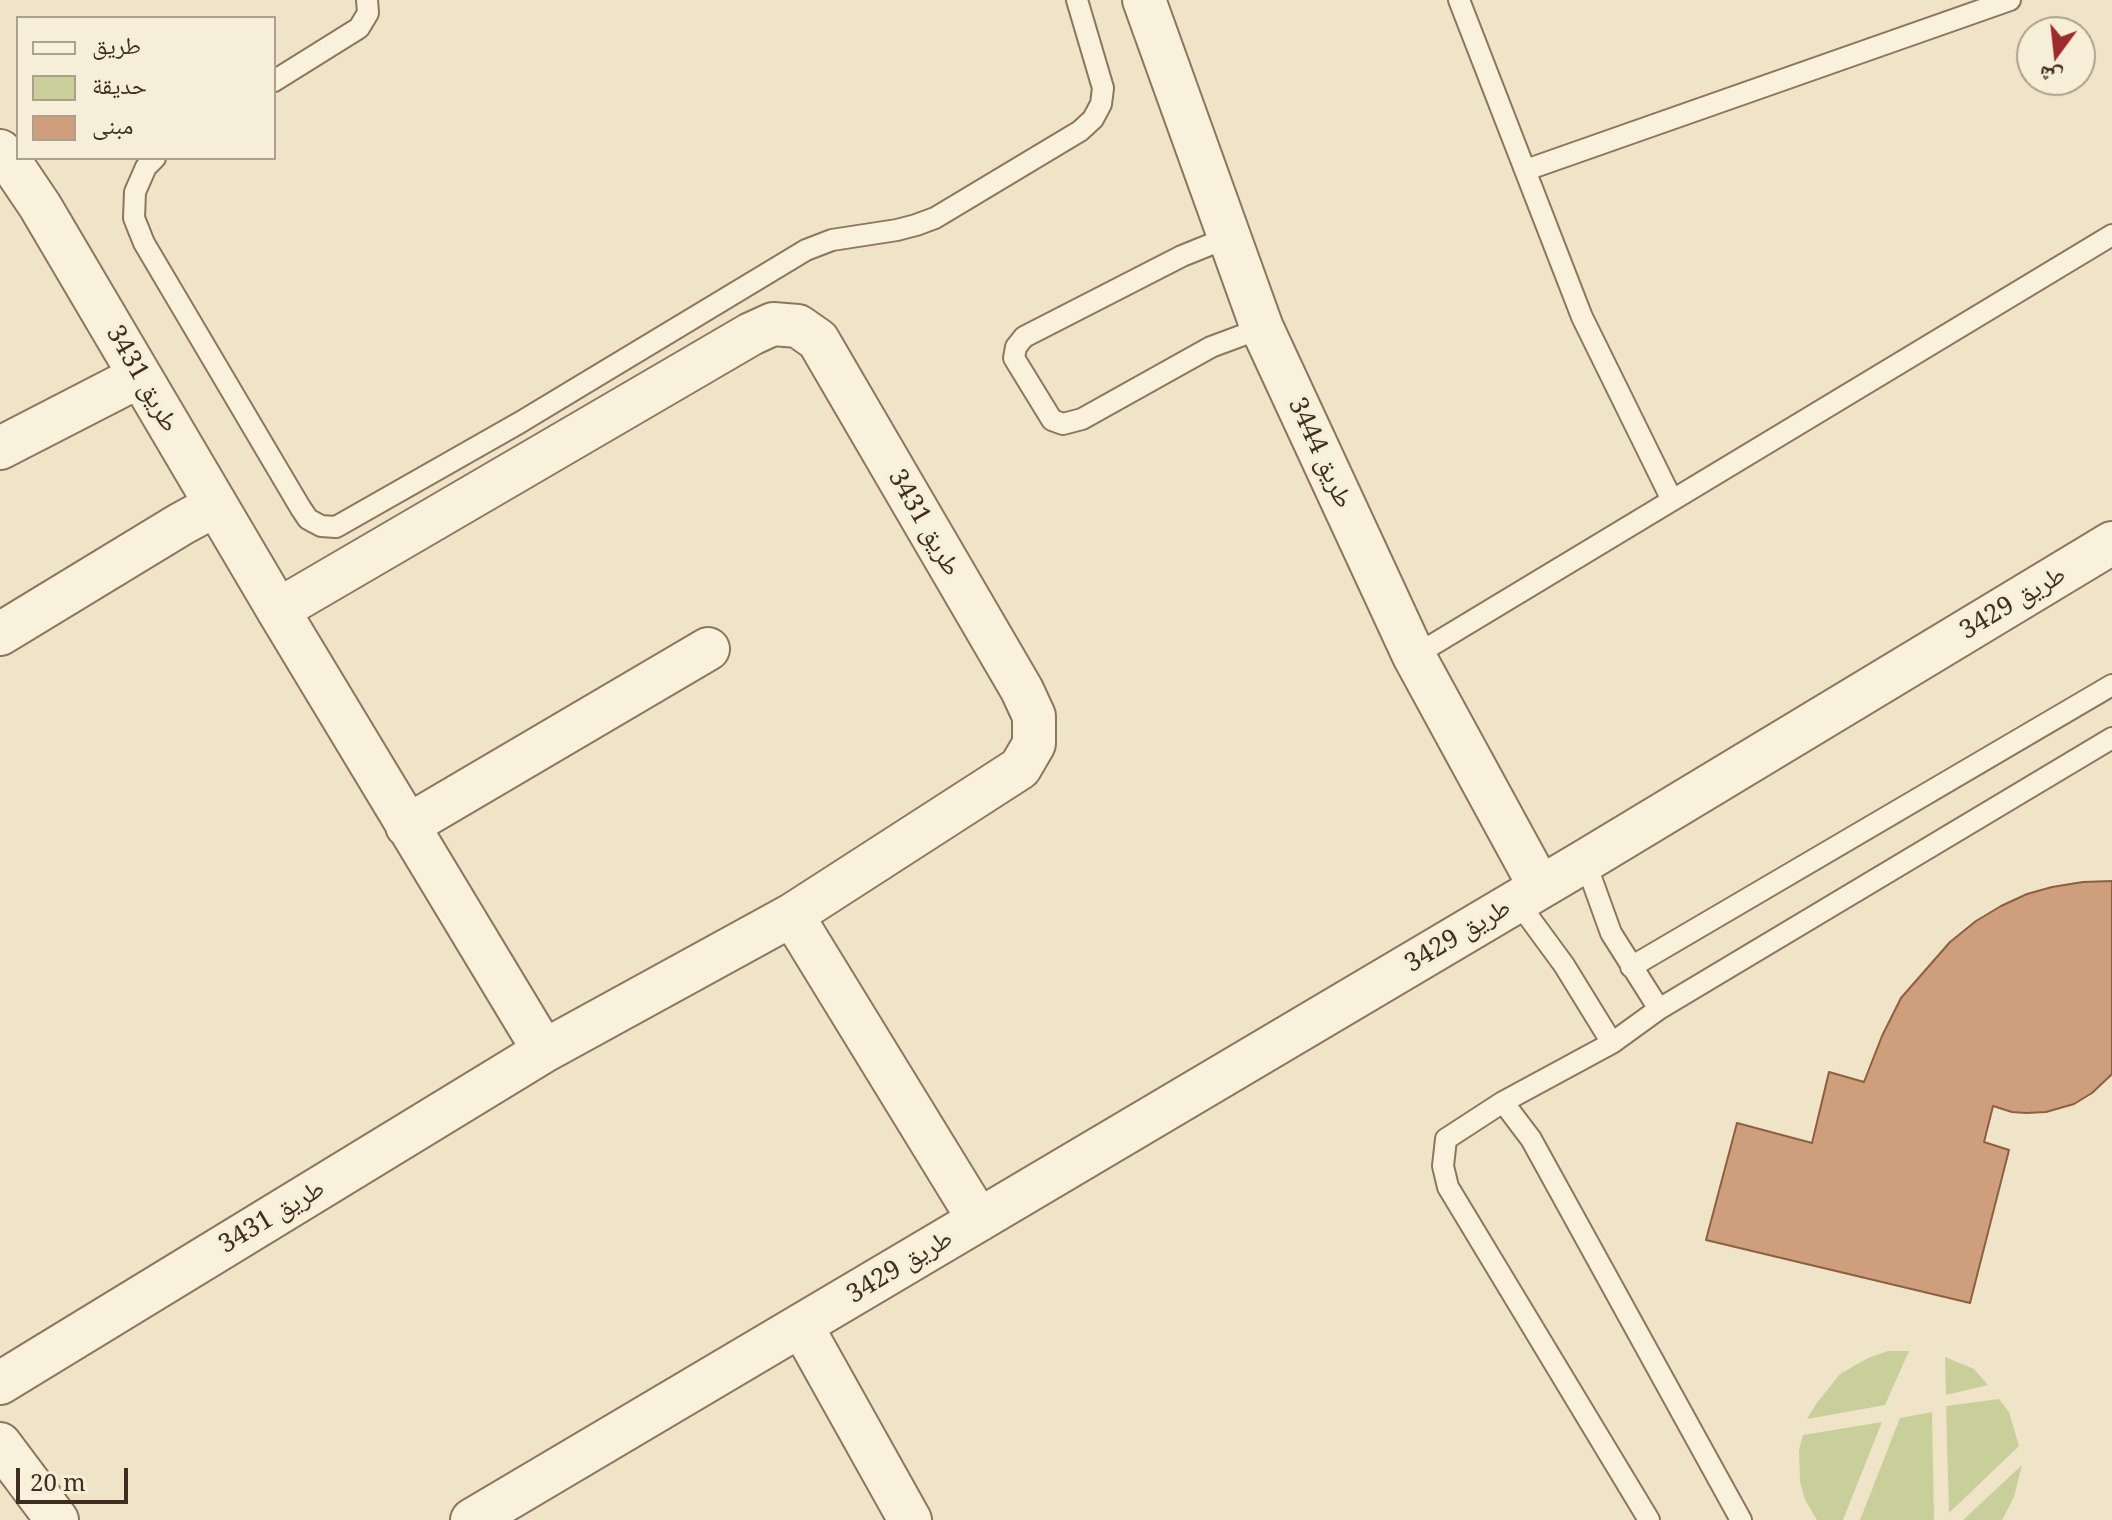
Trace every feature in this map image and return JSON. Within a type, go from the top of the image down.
[{"type":"street","name":"طريق 3444","points":[[1144,0],[1262,328],[1528,894]]},
{"type":"street","name":"طريق 3431","points":[[0,151],[40,206],[278,610],[544,1051]]},
{"type":"street","name":"طريق 3431","points":[[0,1383],[544,1051],[792,915],[1020,768],[1034,744],[1034,716],[1022,690],[818,340],[798,326],[773,324],[751,334],[278,610]]},
{"type":"street","points":[[0,448],[140,376]]},
{"type":"street","points":[[0,634],[216,505]]},
{"type":"street","name":"طريق 3429","points":[[472,1520],[520,1508],[801,1325],[1585,861],[2112,543]]},
{"type":"street","points":[[407,826],[708,649]]},
{"type":"street","points":[[792,915],[979,1220]]},
{"type":"street","points":[[801,1325],[910,1520]]},
{"type":"street","points":[[0,1444],[57,1520]]},
{"type":"lane","points":[[276,80],[359,28],[368,13],[367,0]]},
{"type":"lane","points":[[153,160],[146,167],[135,192],[134,218],[144,243],[308,519],[321,526],[336,527],[519,423],[806,250],[832,240],[897,230],[935,218],[1080,131],[1097,112],[1103,88],[1077,0]]},
{"type":"lane","points":[[1459,0],[1582,317],[1672,500]]},
{"type":"lane","points":[[1526,170],[2010,0]]},
{"type":"lane","points":[[1414,656],[2112,235]]},
{"type":"lane","points":[[1229,237],[1182,256],[1024,337],[1016,347],[1014,358],[1052,420],[1063,424],[1082,419],[1211,347],[1262,328]]},
{"type":"lane","points":[[1631,967],[2112,685]]},
{"type":"lane","points":[[1649,1520],[1448,1187],[1443,1166],[1446,1139],[1503,1102],[1612,1043],[1659,1009],[2112,738]]},
{"type":"lane","points":[[1585,861],[1609,928],[1659,1009]]},
{"type":"lane","points":[[1528,894],[1564,965],[1612,1043]]},
{"type":"lane","points":[[1503,1102],[1531,1139],[1741,1520]]},
{"type":"green space","points":[[1888,1351],[1909,1351],[1885,1405],[1807,1419],[1840,1374]]},
{"type":"green space","points":[[1945,1357],[1974,1369],[1988,1385],[1946,1395]]},
{"type":"green space","points":[[1999,1399],[2009,1412],[2019,1446],[1949,1513],[1946,1406]]},
{"type":"green space","points":[[1932,1412],[1934,1520],[1860,1520],[1900,1418]]},
{"type":"green space","points":[[1882,1422],[1843,1520],[1817,1520],[1805,1500],[1800,1482],[1799,1450],[1803,1435]]},
{"type":"green space","points":[[2022,1465],[2014,1497],[2002,1520],[1963,1520]]},
{"type":"building","points":[[2112,881],[2112,1074],[2092,1093],[2074,1104],[2046,1112],[2012,1112],[1993,1106],[1984,1142],[2009,1150],[1970,1303],[1706,1240],[1737,1123],[1812,1143],[1829,1072],[1864,1082],[1901,998],[1950,942],[1976,921],[2027,894],[2083,882]]}]
